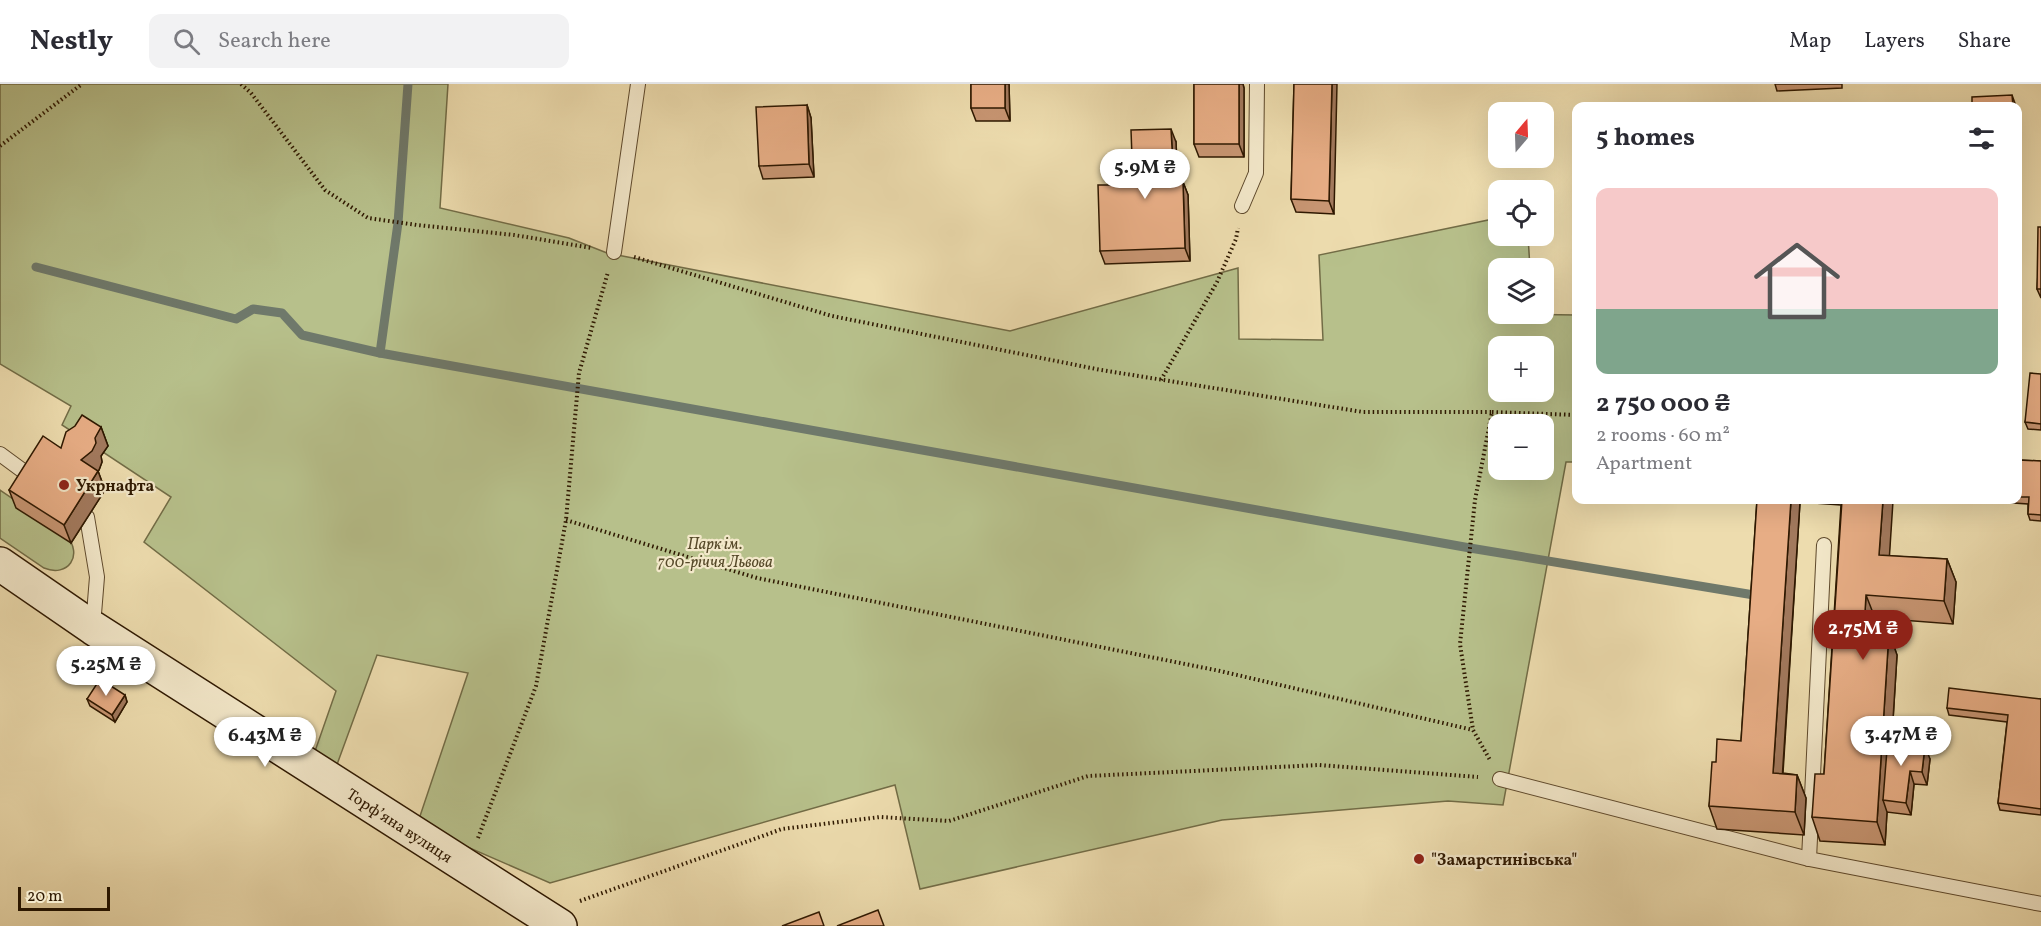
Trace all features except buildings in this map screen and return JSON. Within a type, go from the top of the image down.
[{"type":"street","name":"Торфʼяна вулиця","points":[[0,564],[93,628],[550,920]]},
{"type":"lane","points":[[614,252],[638,84]]},
{"type":"lane","points":[[1242,206],[1256,173],[1257,84]]},
{"type":"lane","points":[[0,454],[34,480]]},
{"type":"lane","points":[[87,517],[97,578],[93,628]]},
{"type":"lane","points":[[1809,859],[1824,545]]},
{"type":"lane","points":[[1500,779],[1809,859],[2041,904]]},
{"type":"path","points":[[0,146],[82,84]]},
{"type":"path","points":[[241,84],[251,93],[325,190],[368,218],[514,235],[614,252],[832,316],[1161,380],[1363,412],[1572,415]]},
{"type":"path","points":[[1161,380],[1217,282],[1236,239],[1242,206]]},
{"type":"path","points":[[477,841],[536,686],[566,520],[579,373],[614,252]]},
{"type":"path","points":[[1492,412],[1475,500],[1460,644],[1473,730],[1500,779]]},
{"type":"path","points":[[566,520],[757,578],[1220,671],[1473,730]]},
{"type":"path","points":[[550,920],[782,829],[880,818],[949,821],[1088,776],[1318,765],[1500,779]]},
{"type":"green space","name":"Парк ім. 700-річчя Львова","points":[[0,84],[448,84],[440,208],[569,238],[607,253],[1010,331],[1238,268],[1239,339],[1323,340],[1319,255],[1488,220],[1488,246],[1529,246],[1529,258],[1488,258],[1488,324],[1554,324],[1554,315],[1572,315],[1572,462],[1566,462],[1503,805],[1448,801],[1222,820],[920,889],[895,785],[550,883],[417,825],[468,673],[377,655],[335,770],[313,757],[336,691],[144,542],[171,497],[62,425],[71,406],[0,364]]},
{"type":"green space","points":[[0,490],[66,535],[74,550],[71,563],[60,570],[44,568],[0,538]]},
{"type":"waterway","points":[[408,84],[398,223],[380,353],[1470,548],[1760,596]]},
{"type":"waterway","points":[[36,267],[236,319],[253,309],[282,313],[302,335],[380,353]]},
{"type":"place","name":"Укрнафта","points":[[64,485]]},
{"type":"place","name":"\"Замарстинівська\"","points":[[1419,859]]}]
